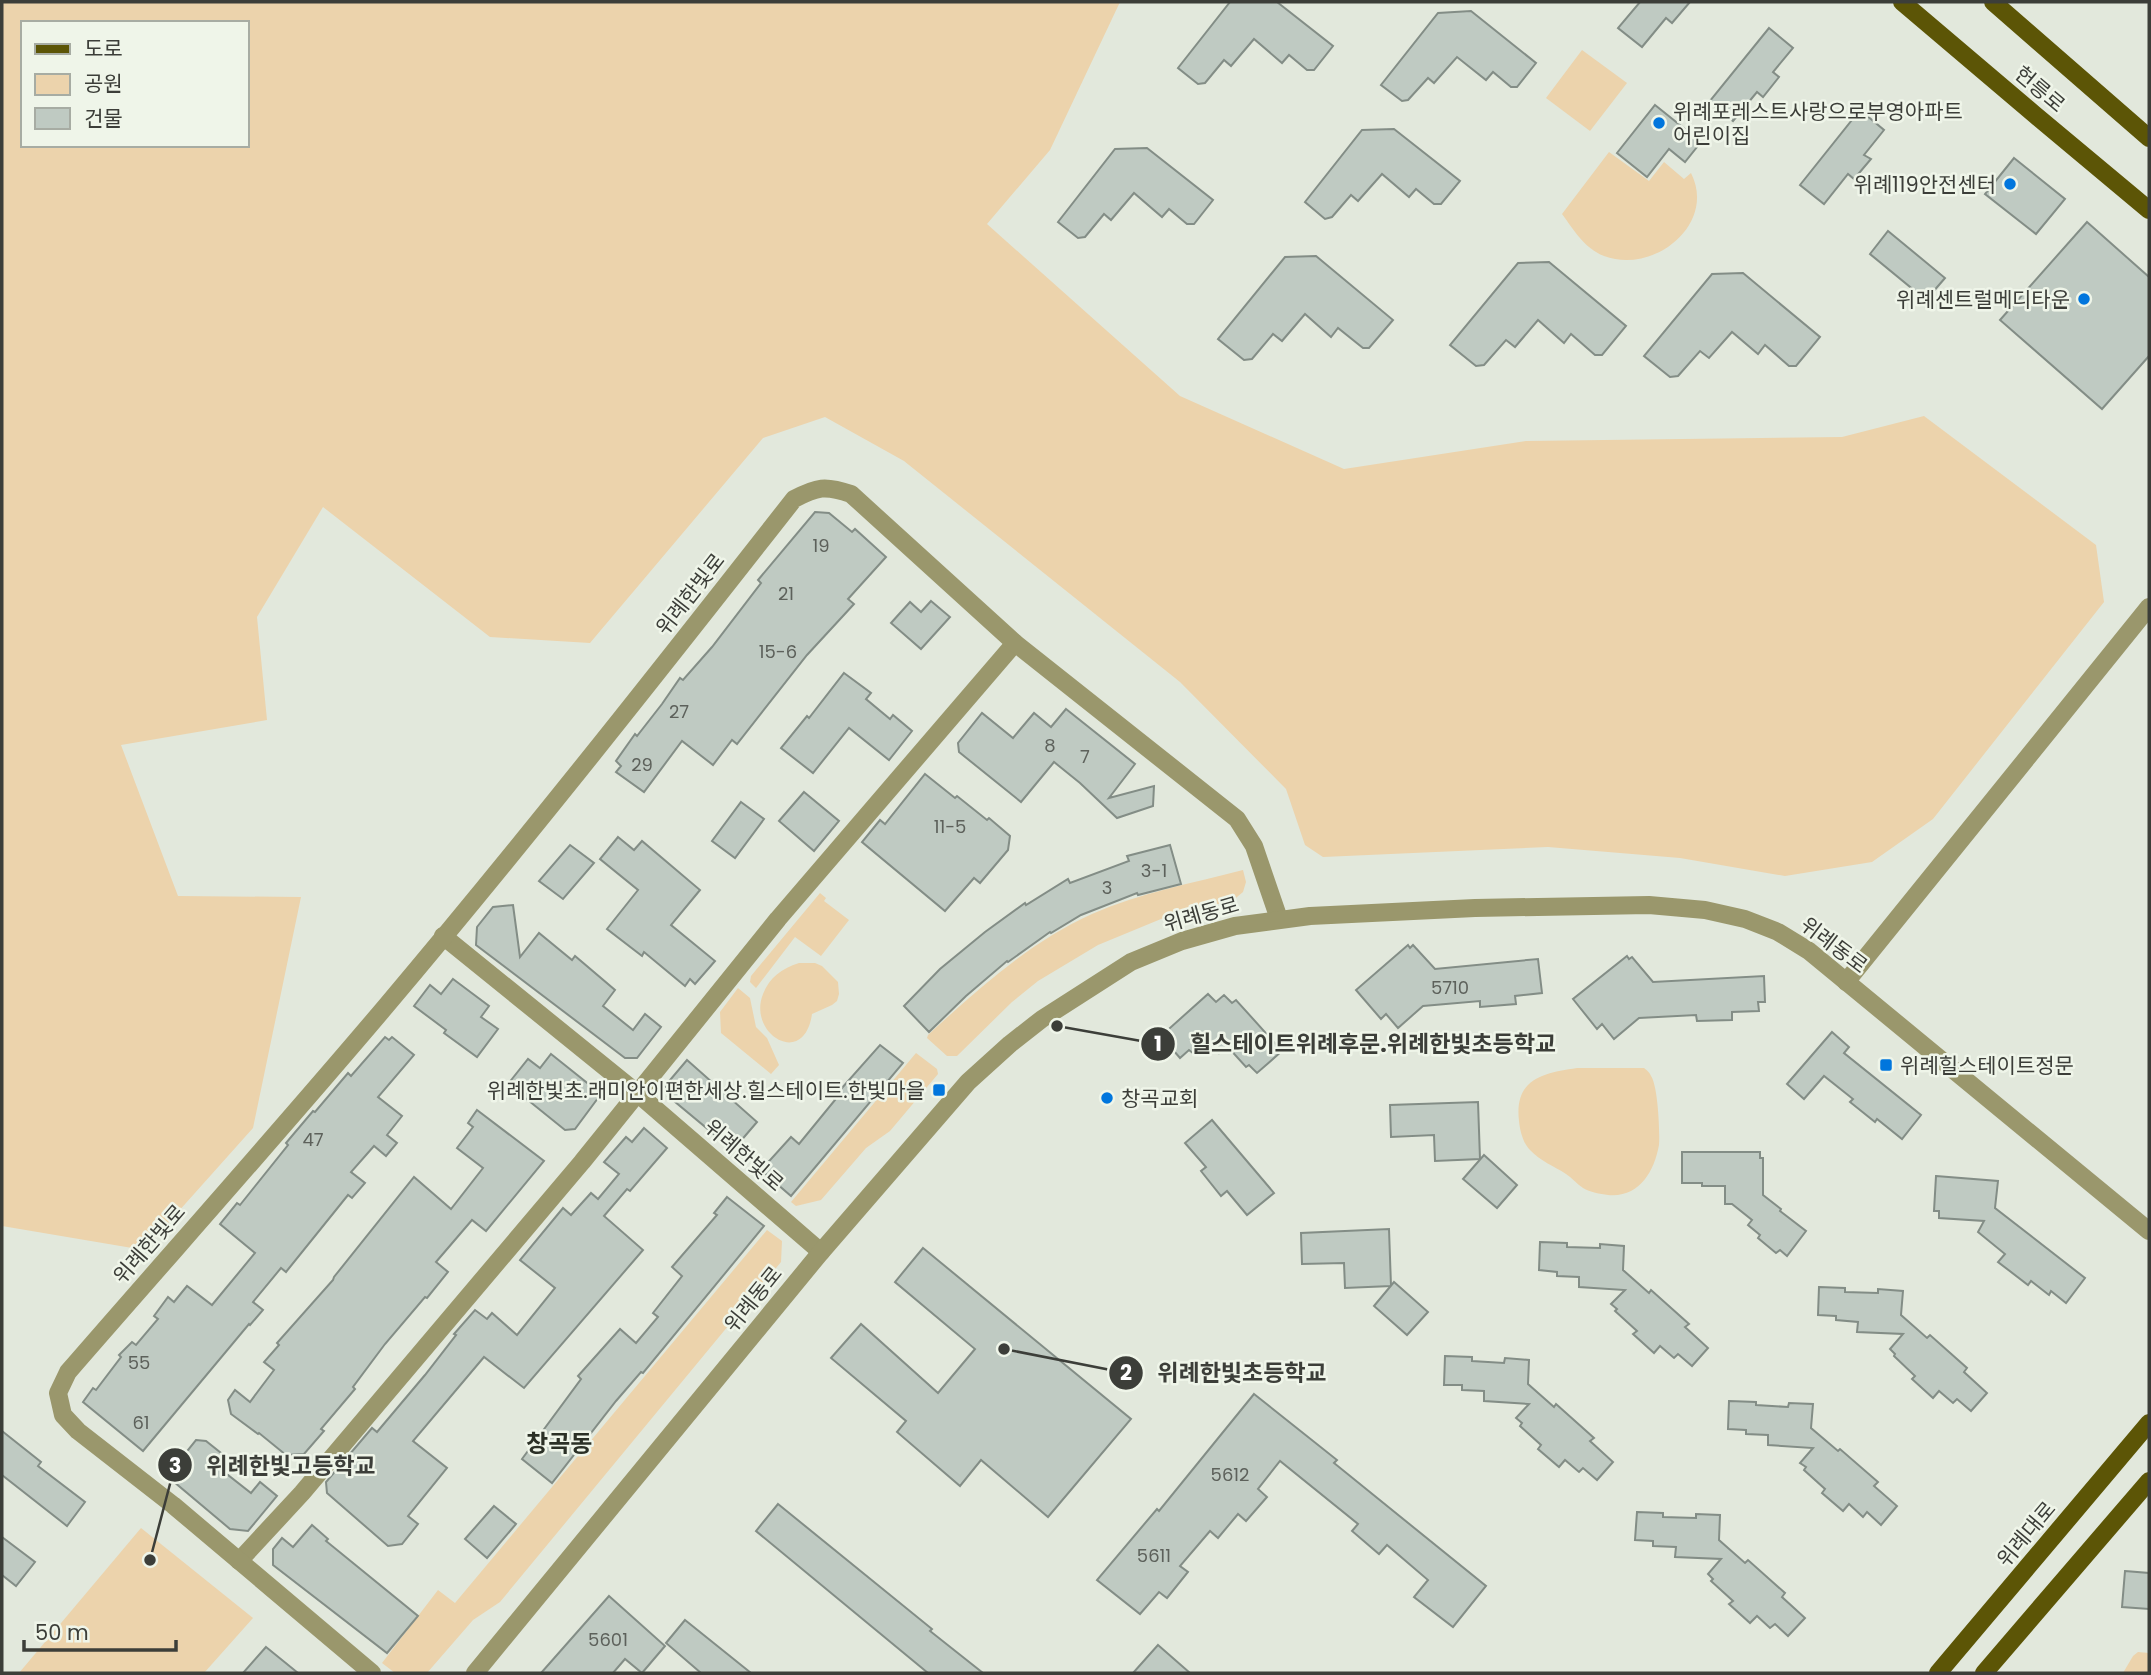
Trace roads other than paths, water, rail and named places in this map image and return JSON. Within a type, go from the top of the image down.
[{"type":"main road","name":"헌릉로","points":[[1902,2],[2149,210]]},
{"type":"main road","name":"헌릉로","points":[[1993,2],[2149,138]]},
{"type":"main road","name":"위례대로","points":[[1938,1673],[2149,1423]]},
{"type":"main road","points":[[1984,1673],[2149,1481]]},
{"type":"street","name":"위례한빛로","points":[[372,1673],[173,1504],[78,1431],[63,1415],[58,1393],[68,1372],[377,1016],[584,766],[794,499],[814,488],[833,487],[851,494],[1015,643],[1237,819],[1254,846],[1279,919]]},
{"type":"street","points":[[1846,982],[2149,607]]},
{"type":"street","points":[[239,1561],[302,1493],[582,1162],[778,919],[1015,643]]},
{"type":"street","name":"위례동로","points":[[475,1673],[821,1252],[968,1082],[1042,1019],[1131,962],[1196,937],[1235,926],[1320,915],[1475,908],[1649,905],[1705,910],[1745,919],[1778,932],[1809,951],[2149,1231]]},
{"type":"street","name":"위례한빛로","points":[[443,936],[637,1093],[821,1252]]},
{"type":"place","name":"위례포레스트사랑으로부영아파트 어린이집","points":[[1659,123]]},
{"type":"place","name":"위례119안전센터","points":[[2010,184]]},
{"type":"place","name":"위례센트럴메디타운","points":[[2084,299]]},
{"type":"place","name":"힐스테이트위례후문.위례한빛초등학교","points":[[1057,1026]]},
{"type":"place","name":"위례힐스테이트정문","points":[[1886,1065]]},
{"type":"place","name":"위례한빛초.래미안이편한세상.힐스테이트.한빛마을","points":[[939,1090]]},
{"type":"place","name":"창곡교회","points":[[1107,1098]]},
{"type":"place","name":"위례한빛초등학교","points":[[1004,1349]]},
{"type":"place","name":"위례한빛고등학교","points":[[150,1560]]},
{"type":"district","name":"창곡동","points":[[559,1443]]}]
